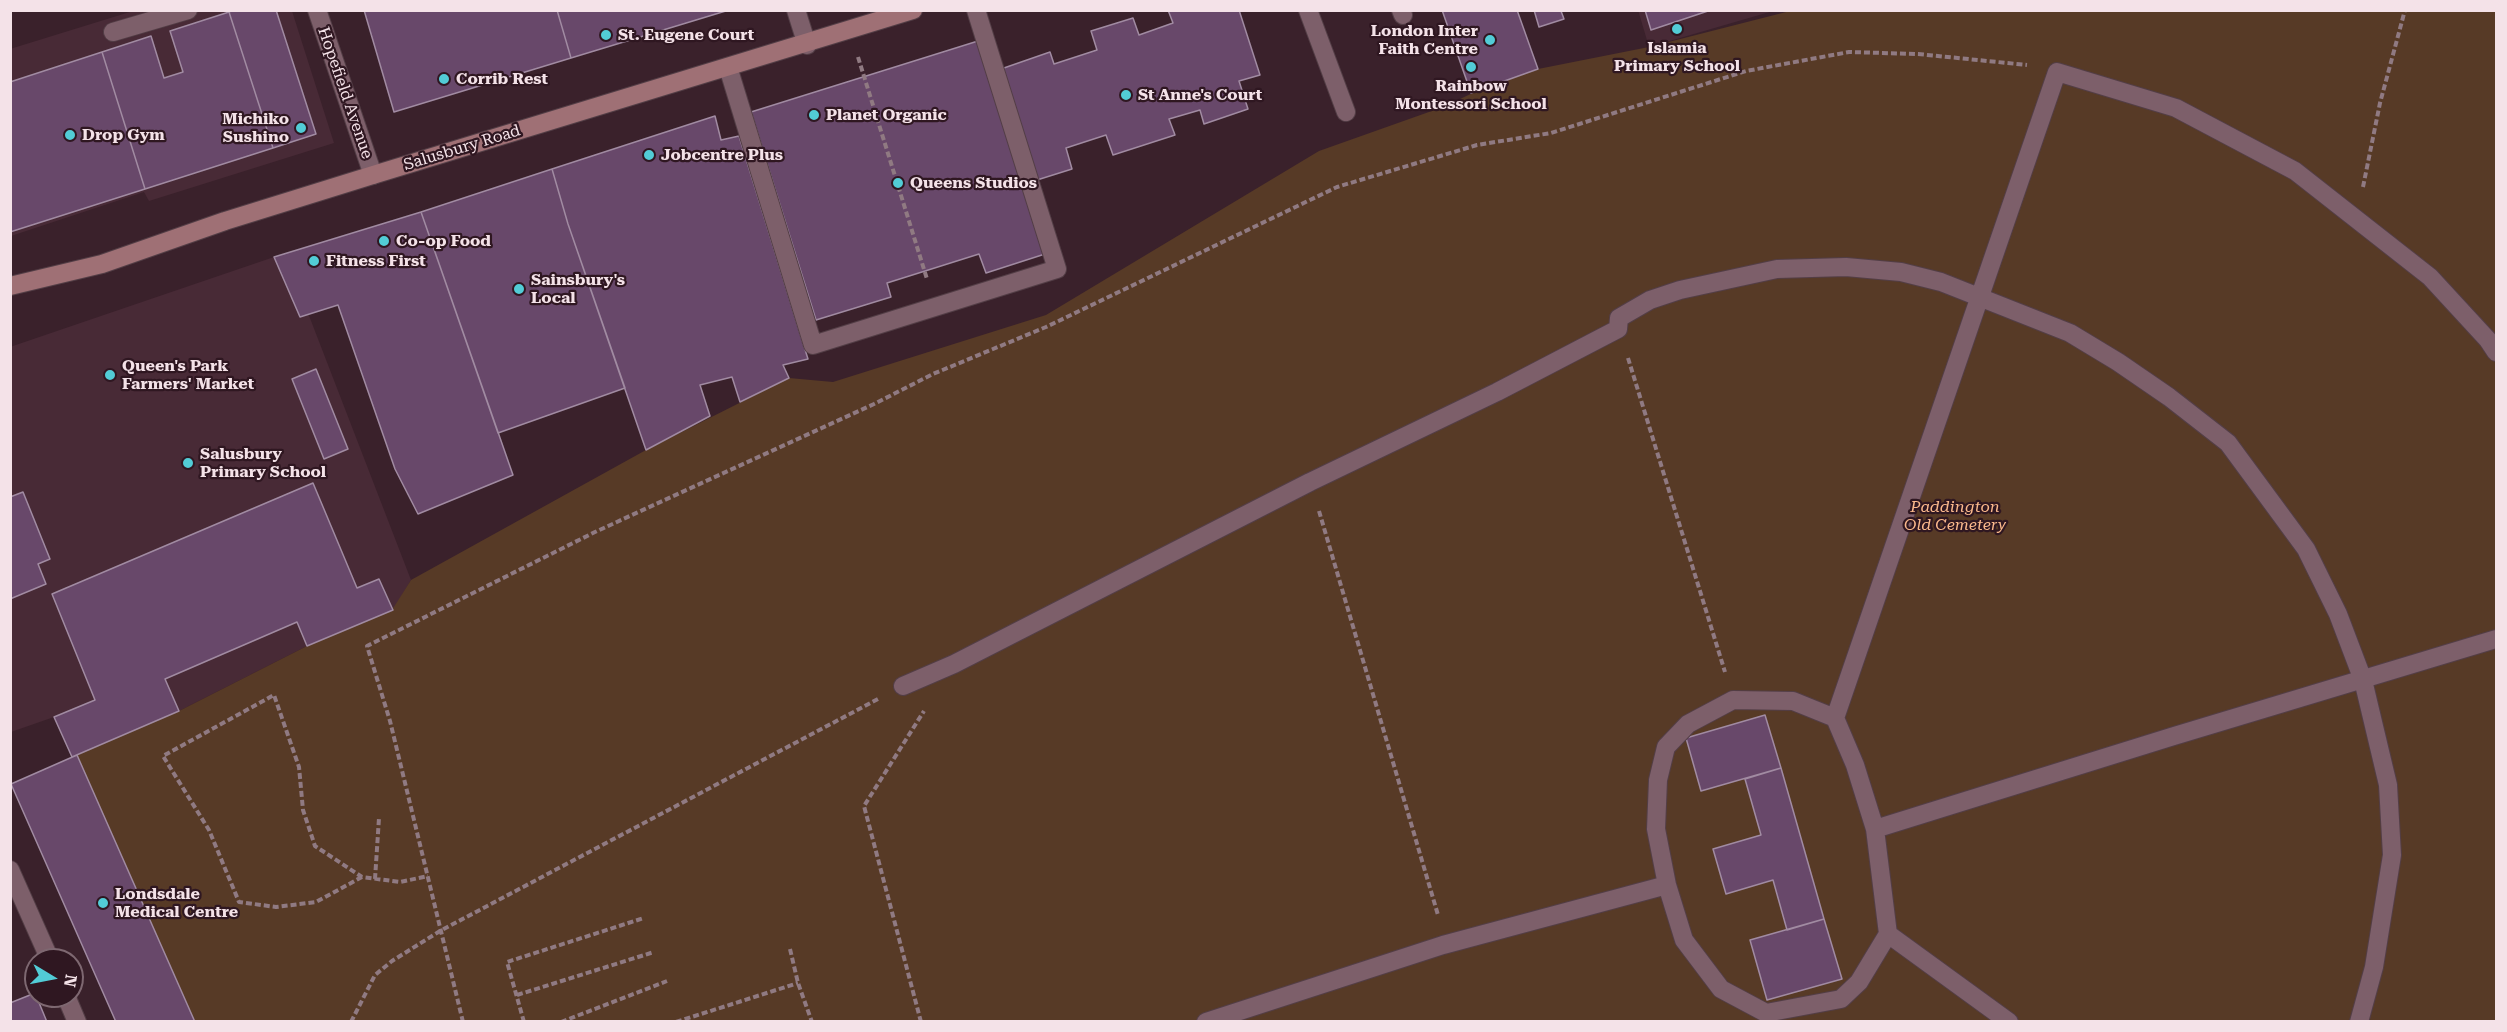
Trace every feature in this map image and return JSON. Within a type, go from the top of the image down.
[{"type":"street","points":[[113,32],[188,10]]},
{"type":"street","name":"Hopefield Avenue","points":[[317,10],[373,175]]},
{"type":"street","points":[[796,10],[807,45]]},
{"type":"street","name":"Salusbury Road","points":[[10,286],[102,264],[225,221],[728,67],[807,45],[913,10]]},
{"type":"street","points":[[728,67],[813,345],[1057,269],[976,10]]},
{"type":"street","points":[[1308,10],[1346,112]]},
{"type":"street","points":[[1835,718],[1794,701],[1733,700],[1688,724],[1665,747],[1658,780],[1656,829],[1667,885],[1684,940],[1721,989],[1766,1012],[1841,999],[1859,982],[1888,934],[1875,830],[1855,765],[1835,718],[2057,72],[2176,108],[2295,171],[2430,277],[2488,340],[2496,352]]},
{"type":"street","points":[[903,686],[954,664],[1310,482],[1497,392],[1618,329],[1619,318],[1650,300],[1716,281],[1777,269],[1846,267],[1901,272],[1941,282],[2070,333],[2118,362],[2169,397],[2228,443],[2307,549],[2338,614],[2363,680],[2388,785],[2392,855],[2374,968],[2359,1022]]},
{"type":"street","points":[[1875,830],[2496,639]]},
{"type":"street","points":[[10,870],[45,948]]},
{"type":"street","points":[[1206,1022],[1443,945],[1667,885]]},
{"type":"street","points":[[1888,934],[2009,1022]]},
{"type":"path","points":[[2360,220],[2362,189],[2380,103],[2405,10]]},
{"type":"path","points":[[850,31],[935,307]]},
{"type":"path","points":[[463,1022],[390,721],[367,646],[584,537],[874,404],[933,374],[1046,327],[1337,187],[1477,144],[1551,133],[1746,71],[1849,52],[1918,54],[2026,65],[2057,72]]},
{"type":"path","points":[[1618,329],[1733,700]]},
{"type":"path","points":[[1310,482],[1440,922],[1443,945]]},
{"type":"path","points":[[921,1022],[864,806],[954,664]]},
{"type":"path","points":[[351,1022],[375,975],[392,961],[440,931],[903,686]]},
{"type":"path","points":[[362,877],[316,902],[276,908],[239,902],[208,830],[163,756],[274,695],[299,767],[303,810],[315,846],[362,877],[400,882],[428,876]]},
{"type":"path","points":[[375,879],[379,818]]},
{"type":"path","points":[[525,1022],[507,962],[644,918]]},
{"type":"path","points":[[790,949],[798,982],[812,1022]]},
{"type":"path","points":[[517,995],[654,952]]},
{"type":"path","points":[[561,1022],[668,981]]},
{"type":"path","points":[[676,1022],[798,982]]},
{"type":"shaded area","name":"Islamia Primary School","points":[[1638,10],[1773,11],[1649,47]]},
{"type":"shaded area","points":[[133,11],[292,11],[334,143],[149,201],[144,192],[11,236],[10,49]]},
{"type":"shaded area","name":"Salusbury Primary School","points":[[274,257],[300,317],[308,313],[411,580],[393,610],[307,646],[179,711],[72,757],[54,717],[11,732],[10,347]]},
{"type":"green space","name":"Paddington Old Cemetery","points":[[1794,10],[2496,11],[2496,1021],[195,1021],[72,757],[179,711],[307,646],[392,610],[411,580],[646,450],[789,378],[833,382],[1046,315],[1319,151],[1443,107],[1477,91],[1538,69],[1649,47]]},
{"type":"building","points":[[233,10],[276,10],[316,134],[273,148],[229,12]]},
{"type":"building","name":"Corrib Rest","points":[[364,10],[557,10],[571,58],[394,112]]},
{"type":"building","name":"St. Eugene Court","points":[[557,10],[729,10],[571,58]]},
{"type":"building","name":"St Anne's Court","points":[[1168,10],[1239,10],[1260,75],[1239,81],[1248,109],[1204,124],[1200,110],[1169,119],[1175,135],[1113,155],[1106,135],[1066,148],[1072,169],[1037,180],[1001,69],[1050,52],[1054,64],[1097,50],[1091,31],[1133,18],[1139,35],[1173,23]]},
{"type":"building","name":"London Inter Faith Centre","points":[[1442,10],[1517,10],[1538,69],[1471,93]]},
{"type":"building","points":[[1534,10],[1564,10],[1561,11],[1564,19],[1539,27]]},
{"type":"building","points":[[1645,10],[1711,10],[1651,30]]},
{"type":"building","points":[[229,12],[273,148],[145,189],[102,52],[151,36],[164,78],[183,72],[170,31]]},
{"type":"building","name":"Queens Studios","points":[[978,41],[1045,254],[986,273],[979,254],[887,283],[891,297],[816,320],[751,112]]},
{"type":"building","name":"Drop Gym","points":[[102,52],[145,189],[10,232],[10,82]]},
{"type":"building","points":[[715,116],[721,140],[739,136],[808,359],[783,365],[789,378],[740,402],[732,377],[700,385],[710,416],[646,450],[568,224],[552,169]]},
{"type":"building","name":"Sainsbury's Local","points":[[552,169],[568,224],[625,388],[498,433],[421,212]]},
{"type":"building","points":[[421,212],[513,475],[418,514],[395,469],[338,305],[300,317],[274,257]]},
{"type":"building","points":[[316,369],[348,449],[324,459],[292,379]]},
{"type":"building","points":[[313,483],[357,588],[379,579],[393,610],[307,646],[297,622],[165,679],[179,711],[72,757],[54,717],[95,700],[52,594]]},
{"type":"building","points":[[23,492],[50,559],[38,564],[46,584],[10,599],[10,497]]},
{"type":"building","points":[[1765,715],[1781,768],[1701,791],[1686,738]]},
{"type":"building","name":"Londsdale Medical Centre","points":[[77,755],[195,1022],[116,1022],[11,784]]},
{"type":"building","points":[[1781,768],[1824,919],[1787,930],[1773,880],[1726,894],[1713,849],[1761,835],[1745,779]]},
{"type":"building","points":[[1824,919],[1842,979],[1767,1000],[1750,940]]},
{"type":"building","points":[[24,997],[24,1008],[41,1008],[47,1022],[10,1022],[10,1003]]},
{"type":"place","name":"Islamia Primary School","points":[[1677,29]]},
{"type":"place","name":"St. Eugene Court","points":[[606,35]]},
{"type":"place","name":"London Inter Faith Centre","points":[[1490,40]]},
{"type":"place","name":"Rainbow Montessori School","points":[[1471,67]]},
{"type":"place","name":"Corrib Rest","points":[[444,79]]},
{"type":"place","name":"St Anne's Court","points":[[1126,95]]},
{"type":"place","name":"Planet Organic","points":[[814,115]]},
{"type":"place","name":"Michiko Sushino","points":[[301,128]]},
{"type":"place","name":"Drop Gym","points":[[70,135]]},
{"type":"place","name":"Jobcentre Plus","points":[[649,155]]},
{"type":"place","name":"Queens Studios","points":[[898,183]]},
{"type":"place","name":"Co-op Food","points":[[384,241]]},
{"type":"place","name":"Fitness First","points":[[314,261]]},
{"type":"place","name":"Sainsbury's Local","points":[[519,289]]},
{"type":"place","name":"Queen's Park Farmers' Market","points":[[110,375]]},
{"type":"place","name":"Salusbury Primary School","points":[[188,463]]},
{"type":"place","name":"Londsdale Medical Centre","points":[[103,903]]}]
